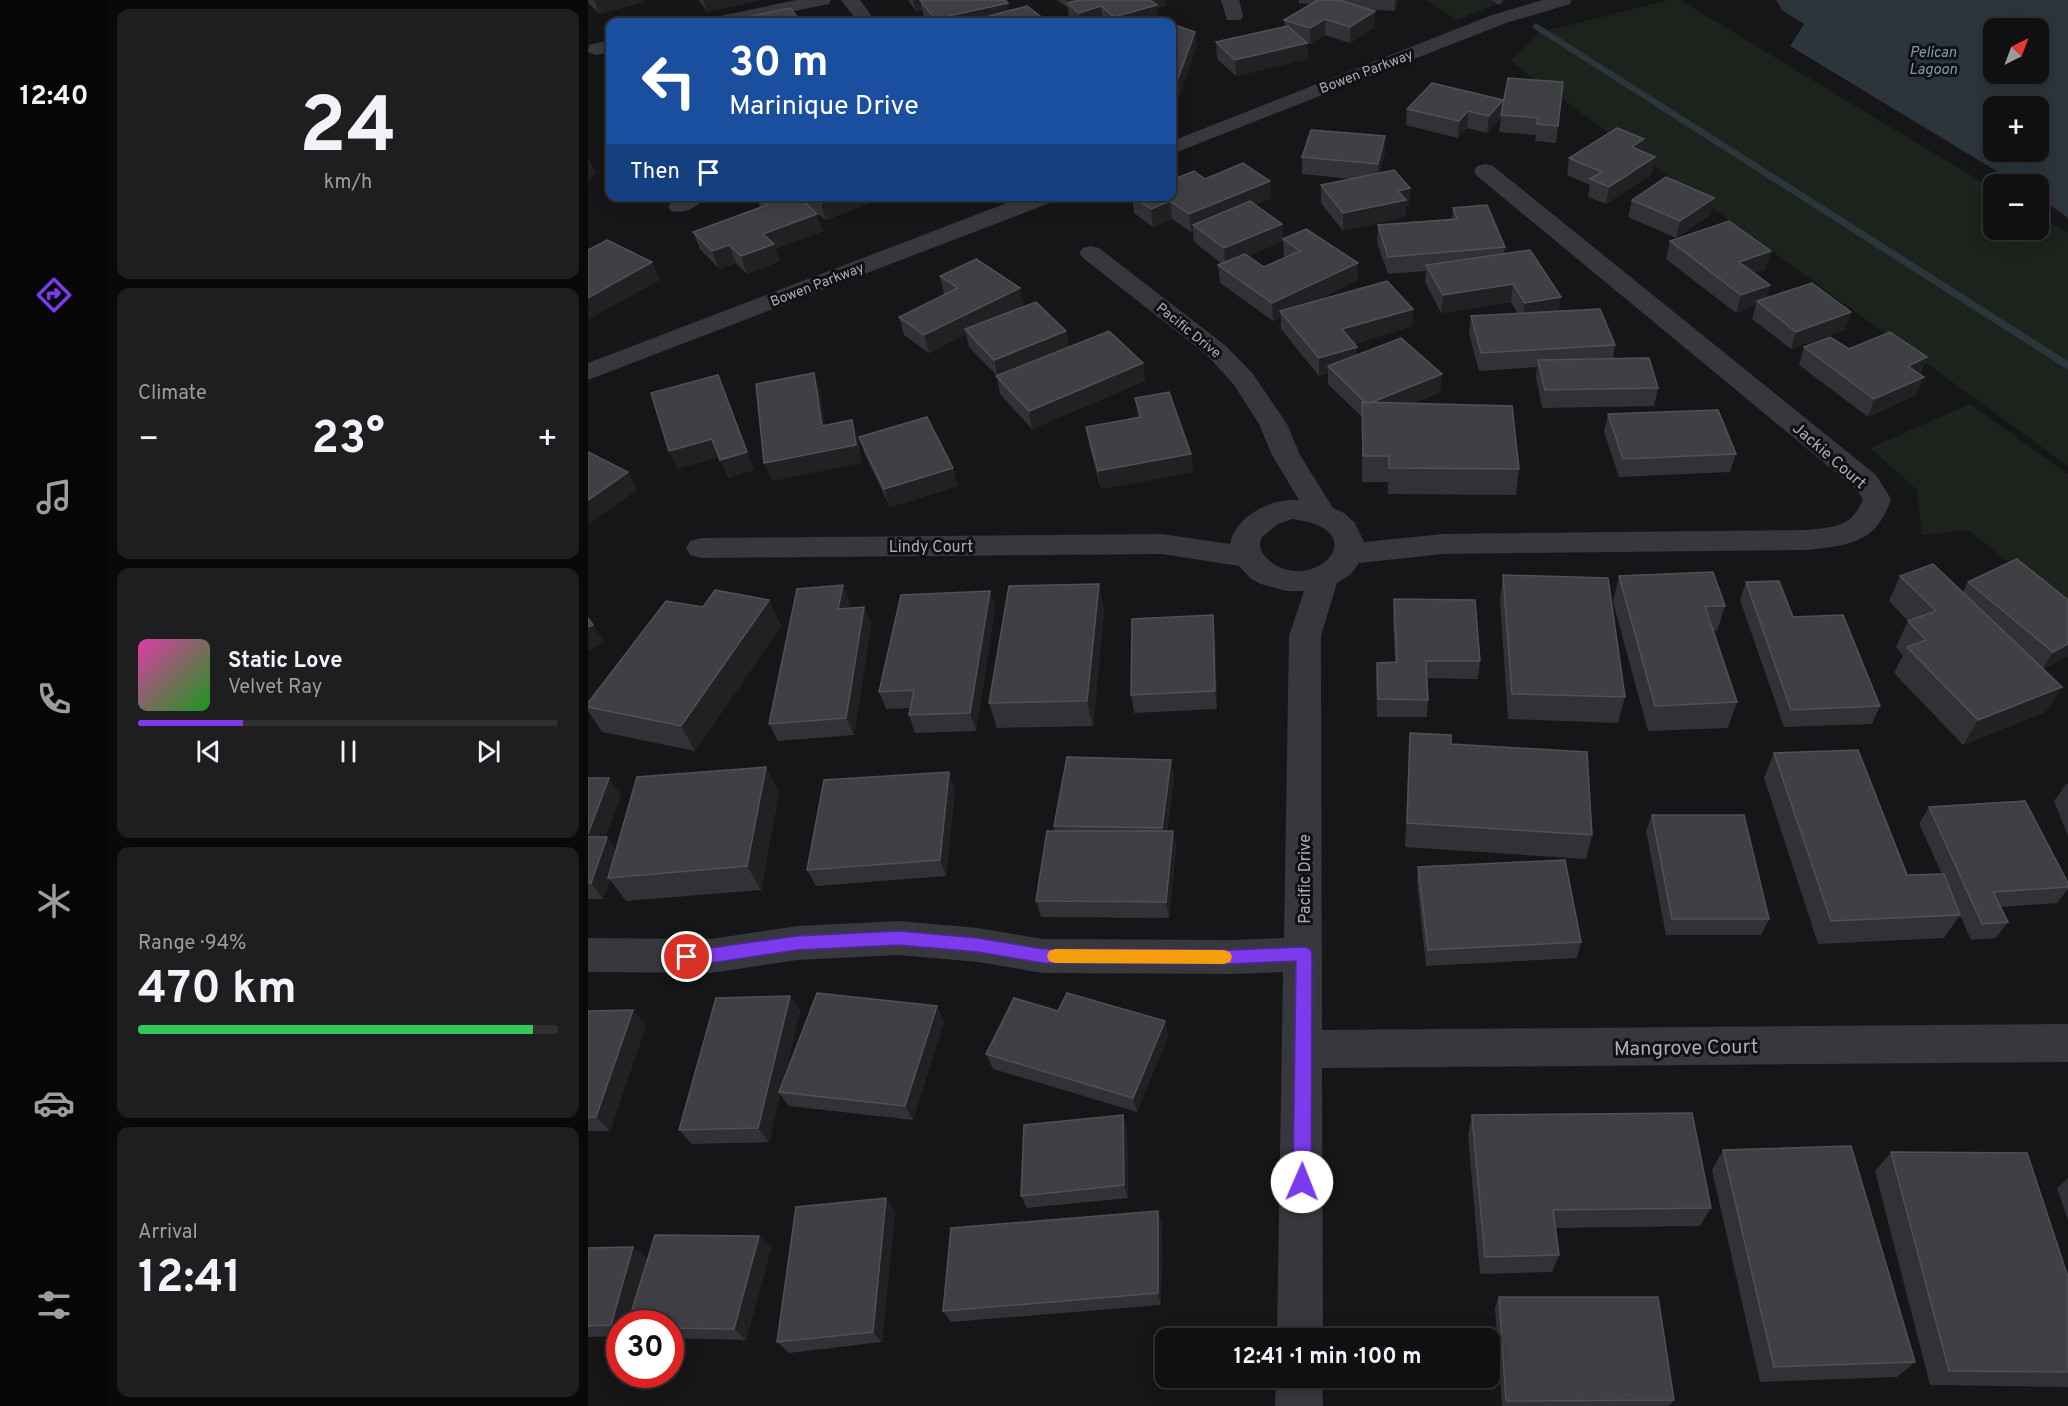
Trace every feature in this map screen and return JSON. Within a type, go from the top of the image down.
[{"type":"street","points":[[737,18],[822,0]]},
{"type":"street","points":[[850,0],[864,18]]},
{"type":"street","name":"Bowen Parkway","points":[[1176,145],[1499,19],[1563,0]]},
{"type":"street","name":"Jackie Court","points":[[1348,543],[1806,540],[1836,537],[1858,530],[1873,515],[1877,499],[1866,482],[1485,171]]},
{"type":"street","name":"Bowen Parkway","points":[[588,372],[1034,201]]},
{"type":"street","name":"Pacific Drive","points":[[1091,253],[1217,351],[1244,380],[1273,424],[1286,455],[1321,512]]},
{"type":"street","points":[[1277,512],[1286,455]]},
{"type":"street","points":[[1292,509],[1321,512],[1341,524],[1348,543],[1335,571],[1310,580],[1281,580],[1267,575],[1248,557],[1245,547],[1252,527],[1263,518],[1277,512],[1292,509]]},
{"type":"street","name":"Lindy Court","points":[[1162,544],[1252,527]]},
{"type":"street","name":"Lindy Court","points":[[701,548],[1162,544],[1248,557]]},
{"type":"street","name":"Pacific Drive","points":[[1300,1328],[1305,636],[1324,576]]},
{"type":"street","name":"Pacific Drive","points":[[1281,580],[1305,636]]},
{"type":"street","points":[[588,955],[711,956],[797,943],[899,938],[978,945],[1043,956],[1232,957],[1304,954]]},
{"type":"street","name":"Mangrove Court","points":[[1303,1049],[2068,1043]]},
{"type":"street","points":[[1299,1388],[1299,1406]]},
{"type":"shaded area","points":[[1426,0],[1506,0],[1457,20]]},
{"type":"shaded area","points":[[1669,0],[1680,0],[1983,183],[1983,240],[2049,240],[2049,222],[2068,233],[2068,466],[1510,61],[1538,33]]},
{"type":"shaded area","points":[[1970,404],[2068,474],[2068,608],[1968,530],[1922,535],[1917,490],[1870,448]]},
{"type":"water","name":"Pelican Lagoon","points":[[1828,0],[2068,0],[2068,218],[2049,204],[2049,174],[2001,174],[1790,46],[1814,9]]},
{"type":"building","points":[[920,0],[1005,0],[1008,3],[940,18],[934,18]]},
{"type":"building","points":[[1080,0],[1150,0],[1157,5],[1114,17],[1101,6],[1079,13],[1067,3]]},
{"type":"building","points":[[1318,0],[1339,0],[1375,11],[1350,27],[1325,19],[1310,28],[1284,20]]},
{"type":"building","points":[[1027,6],[1043,18],[982,18]]},
{"type":"building","points":[[790,8],[798,18],[742,18]]},
{"type":"building","points":[[1176,25],[1195,32],[1176,84]]},
{"type":"building","points":[[1288,26],[1307,43],[1235,60],[1216,42]]},
{"type":"building","points":[[1508,78],[1563,82],[1558,126],[1537,124],[1538,118],[1501,115]]},
{"type":"building","points":[[1432,83],[1503,100],[1489,116],[1468,111],[1459,121],[1407,109]]},
{"type":"building","points":[[1617,128],[1644,139],[1632,147],[1655,157],[1609,187],[1590,179],[1602,172],[1569,158]]},
{"type":"building","points":[[1311,130],[1385,136],[1378,164],[1302,157]]},
{"type":"building","points":[[1243,163],[1270,181],[1189,214],[1170,201],[1176,201],[1176,178],[1194,171],[1205,179]]},
{"type":"building","points":[[1394,170],[1410,188],[1398,191],[1406,200],[1343,213],[1321,185]]},
{"type":"building","points":[[1666,177],[1714,198],[1680,221],[1632,200]]},
{"type":"building","points":[[763,201],[803,201],[817,214],[763,234],[774,244],[741,256],[729,245],[712,251],[693,232],[767,205]]},
{"type":"building","points":[[1140,201],[1170,201],[1151,209]]},
{"type":"building","points":[[1250,201],[1282,224],[1224,248],[1193,225]]},
{"type":"building","points":[[1487,205],[1505,247],[1388,257],[1378,225],[1457,219],[1453,208]]},
{"type":"building","points":[[1729,221],[1771,251],[1739,262],[1770,285],[1741,295],[1670,241]]},
{"type":"building","points":[[1306,229],[1358,263],[1272,303],[1218,265],[1245,254],[1264,267],[1300,251],[1283,239]]},
{"type":"building","points":[[607,240],[652,262],[588,298],[588,250]]},
{"type":"building","points":[[1530,250],[1561,297],[1525,303],[1513,284],[1443,295],[1426,265]]},
{"type":"building","points":[[976,259],[1020,288],[924,335],[899,317],[958,288],[940,276]]},
{"type":"building","points":[[1387,281],[1413,309],[1342,329],[1357,347],[1319,358],[1280,311]]},
{"type":"building","points":[[1812,283],[1851,312],[1796,332],[1757,301]]},
{"type":"building","points":[[1036,302],[1066,331],[994,360],[965,329]]},
{"type":"building","points":[[1600,309],[1615,345],[1481,353],[1471,316]]},
{"type":"building","points":[[1109,331],[1143,363],[1029,411],[996,376]]},
{"type":"building","points":[[1890,332],[1927,357],[1908,366],[1924,377],[1874,399],[1804,347],[1830,337],[1849,349]]},
{"type":"building","points":[[1401,338],[1442,374],[1366,403],[1328,366]]},
{"type":"building","points":[[1649,358],[1658,388],[1545,390],[1538,360]]},
{"type":"building","points":[[814,373],[822,426],[852,420],[856,445],[764,463],[756,384]]},
{"type":"building","points":[[718,375],[747,452],[720,460],[712,439],[669,451],[651,393]]},
{"type":"building","points":[[1169,392],[1191,454],[1098,471],[1086,427],[1141,417],[1135,398]]},
{"type":"building","points":[[1362,402],[1512,406],[1519,469],[1389,468],[1389,456],[1363,456]]},
{"type":"building","points":[[1718,410],[1736,454],[1623,459],[1608,414]]},
{"type":"building","points":[[927,417],[953,468],[884,489],[859,437]]},
{"type":"building","points":[[588,452],[628,472],[588,500]]},
{"type":"building","points":[[2017,559],[2068,600],[2068,644],[2053,652],[1968,582]]},
{"type":"building","points":[[1933,564],[2062,687],[1978,720],[1907,647],[1926,640],[1908,621],[1936,611],[1900,576]]},
{"type":"building","points":[[1713,572],[1725,606],[1705,606],[1737,702],[1655,706],[1619,576]]},
{"type":"building","points":[[1503,575],[1608,578],[1625,697],[1512,694]]},
{"type":"building","points":[[1779,581],[1793,617],[1843,615],[1880,706],[1791,710],[1746,582]]},
{"type":"building","points":[[1099,584],[1087,701],[989,703],[1009,586]]},
{"type":"building","points":[[843,585],[838,609],[864,607],[846,718],[769,724],[797,589]]},
{"type":"building","points":[[715,590],[769,600],[681,726],[588,707],[588,703],[666,601],[703,607]]},
{"type":"building","points":[[990,591],[970,713],[909,715],[914,690],[879,692],[901,595]]},
{"type":"building","points":[[1394,599],[1475,600],[1480,661],[1426,661],[1428,700],[1378,699],[1377,663],[1397,662]]},
{"type":"building","points":[[1213,615],[1215,691],[1131,695],[1132,619]]},
{"type":"building","points":[[1410,733],[1451,735],[1451,744],[1587,752],[1592,835],[1407,823]]},
{"type":"building","points":[[1858,750],[1907,875],[1944,874],[1960,915],[1831,921],[1774,753]]},
{"type":"building","points":[[1067,757],[1171,760],[1162,828],[1054,826]]},
{"type":"building","points":[[766,767],[747,866],[608,878],[637,777]]},
{"type":"building","points":[[949,772],[940,860],[807,870],[824,780]]},
{"type":"building","points":[[588,778],[609,778],[588,834]]},
{"type":"building","points":[[2025,801],[2068,887],[1993,892],[2008,922],[1982,924],[1929,807]]},
{"type":"building","points":[[1652,815],[1744,815],[1769,919],[1672,919]]},
{"type":"building","points":[[1047,831],[1173,831],[1166,902],[1036,901]]},
{"type":"building","points":[[588,837],[607,837],[591,883],[588,883]]},
{"type":"building","points":[[1565,860],[1581,942],[1428,950],[1418,867]]},
{"type":"building","points":[[817,993],[937,1006],[905,1106],[779,1092]]},
{"type":"building","points":[[1067,993],[1165,1021],[1133,1098],[986,1054],[1014,998],[1058,1011]]},
{"type":"building","points":[[790,996],[758,1128],[679,1130],[716,998]]},
{"type":"building","points":[[633,1010],[596,1117],[588,1117],[588,1011]]},
{"type":"building","points":[[1692,1113],[1711,1208],[1553,1210],[1559,1255],[1485,1257],[1472,1115]]},
{"type":"building","points":[[1123,1115],[1124,1185],[1021,1196],[1024,1125]]},
{"type":"building","points":[[1851,1146],[1915,1362],[1774,1367],[1723,1150]]},
{"type":"building","points":[[1891,1152],[2027,1153],[2068,1277],[2068,1372],[1949,1371]]},
{"type":"building","points":[[886,1198],[873,1332],[777,1342],[796,1207]]},
{"type":"building","points":[[1158,1211],[1158,1293],[943,1311],[951,1228]]},
{"type":"building","points":[[655,1235],[759,1236],[734,1329],[684,1328],[684,1310],[632,1310]]},
{"type":"building","points":[[633,1247],[615,1310],[606,1310],[606,1325],[588,1326],[588,1248]]},
{"type":"building","points":[[1499,1297],[1658,1297],[1674,1400],[1506,1401]]},
{"type":"waterway","points":[[1801,0],[1896,58],[1983,118]]},
{"type":"waterway","points":[[1536,26],[2068,366]]},
{"type":"slow traffic","points":[[1055,956],[1224,957]]},
{"type":"route","points":[[687,957],[711,956],[797,943],[899,938],[978,945],[1043,956],[1232,957],[1304,954],[1302,1182]]}]
